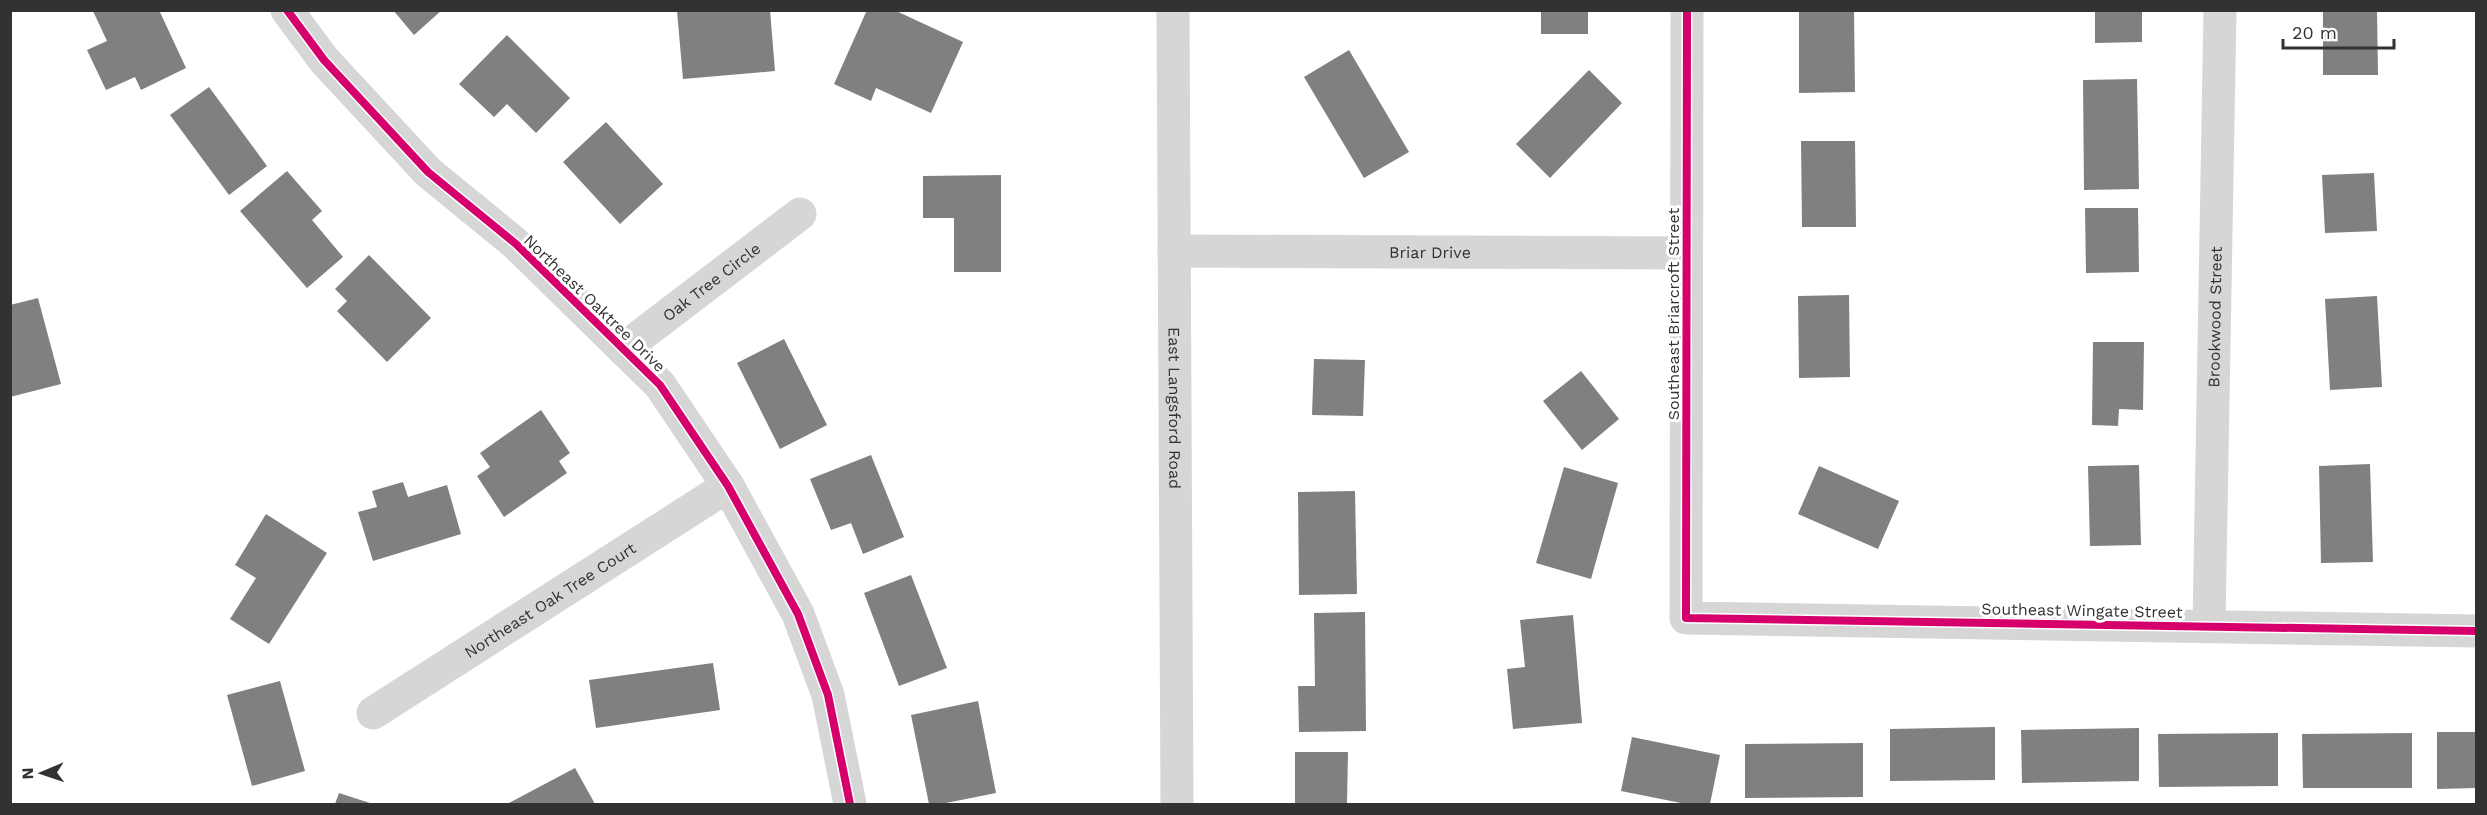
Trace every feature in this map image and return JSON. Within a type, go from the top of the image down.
[{"type":"street","name":"Northeast Oaktree Drive","points":[[287,10],[324,60],[429,172],[516,244],[660,385],[728,486],[798,614],[828,695],[850,804]]},
{"type":"street","name":"East Langsford Road","points":[[1173,10],[1177,804]]},
{"type":"street","name":"Southeast Briarcroft Street","points":[[1686,10],[1686,618]]},
{"type":"street","name":"Brookwood Street","points":[[2209,625],[2220,10]]},
{"type":"street","name":"Oak Tree Circle","points":[[623,349],[800,214]]},
{"type":"street","name":"Briar Drive","points":[[1174,251],[1686,253]]},
{"type":"street","name":"Northeast Oak Tree Court","points":[[373,713],[728,486]]},
{"type":"street","name":"Southeast Wingate Street","points":[[1686,618],[2476,631]]},
{"type":"building","points":[[159,10],[186,68],[141,90],[135,77],[106,90],[87,50],[107,41],[93,11]]},
{"type":"building","points":[[393,10],[442,10],[414,35]]},
{"type":"building","points":[[770,10],[775,71],[683,79],[677,11]]},
{"type":"building","points":[[867,10],[894,10],[963,42],[931,113],[876,88],[871,101],[834,84]]},
{"type":"building","points":[[1541,10],[1588,10],[1588,34],[1541,34]]},
{"type":"building","points":[[1799,10],[1854,10],[1855,92],[1799,93]]},
{"type":"building","points":[[2095,10],[2142,10],[2142,42],[2095,43]]},
{"type":"building","points":[[2323,10],[2377,10],[2378,75],[2323,75]]},
{"type":"building","points":[[507,35],[570,98],[536,133],[507,104],[494,117],[459,84]]},
{"type":"building","points":[[1349,50],[1409,152],[1364,178],[1304,77]]},
{"type":"building","points":[[1589,70],[1622,103],[1550,178],[1516,144]]},
{"type":"building","points":[[2137,79],[2139,189],[2084,190],[2083,80]]},
{"type":"building","points":[[209,87],[267,166],[229,195],[170,115]]},
{"type":"building","points":[[606,122],[663,184],[620,224],[563,162]]},
{"type":"building","points":[[1801,141],[1855,141],[1856,227],[1802,227]]},
{"type":"building","points":[[287,171],[322,211],[312,220],[343,257],[307,288],[240,211]]},
{"type":"building","points":[[2374,173],[2377,231],[2325,233],[2322,175]]},
{"type":"building","points":[[1001,175],[1001,272],[954,272],[954,218],[923,218],[923,176]]},
{"type":"building","points":[[2085,208],[2138,208],[2139,272],[2086,273]]},
{"type":"building","points":[[369,255],[431,318],[387,362],[337,311],[347,301],[335,289]]},
{"type":"building","points":[[1849,295],[1850,377],[1799,378],[1798,296]]},
{"type":"building","points":[[2377,296],[2382,387],[2330,390],[2325,299]]},
{"type":"building","points":[[38,298],[61,384],[10,397],[10,305]]},
{"type":"building","points":[[784,339],[827,425],[780,449],[737,363]]},
{"type":"building","points":[[2093,342],[2144,342],[2143,410],[2119,409],[2118,426],[2092,425]]},
{"type":"building","points":[[1314,359],[1365,360],[1363,416],[1312,415]]},
{"type":"building","points":[[1581,371],[1619,419],[1582,450],[1543,401]]},
{"type":"building","points":[[541,410],[570,453],[559,461],[567,473],[504,517],[477,476],[490,467],[480,453]]},
{"type":"building","points":[[871,455],[904,537],[863,554],[851,523],[831,530],[810,479]]},
{"type":"building","points":[[2370,464],[2373,562],[2321,563],[2319,466]]},
{"type":"building","points":[[2139,465],[2141,545],[2090,546],[2088,466]]},
{"type":"building","points":[[1819,466],[1899,501],[1878,549],[1798,514]]},
{"type":"building","points":[[1564,467],[1618,483],[1591,579],[1536,563]]},
{"type":"building","points":[[403,482],[408,497],[447,485],[461,534],[373,561],[358,512],[377,507],[372,491]]},
{"type":"building","points":[[1355,491],[1357,594],[1299,595],[1298,492]]},
{"type":"building","points":[[266,514],[327,553],[269,644],[230,619],[256,578],[235,565]]},
{"type":"building","points":[[911,575],[947,668],[899,686],[864,593]]},
{"type":"building","points":[[1365,612],[1366,731],[1299,732],[1298,686],[1315,686],[1314,613]]},
{"type":"building","points":[[1573,615],[1582,723],[1513,729],[1507,669],[1525,667],[1520,620]]},
{"type":"building","points":[[713,663],[720,710],[596,728],[589,680]]},
{"type":"building","points":[[280,681],[305,771],[252,786],[227,695]]},
{"type":"building","points":[[978,701],[996,793],[941,804],[929,804],[911,715]]},
{"type":"building","points":[[1995,727],[1995,780],[1890,781],[1890,729]]},
{"type":"building","points":[[2139,728],[2139,781],[2022,783],[2021,730]]},
{"type":"building","points":[[2437,732],[2476,732],[2476,788],[2437,789]]},
{"type":"building","points":[[2278,733],[2278,786],[2159,787],[2158,734]]},
{"type":"building","points":[[2412,733],[2412,788],[2303,788],[2302,734]]},
{"type":"building","points":[[1632,737],[1720,755],[1710,804],[1686,804],[1621,791]]},
{"type":"building","points":[[1863,743],[1863,797],[1745,798],[1745,744]]},
{"type":"building","points":[[1295,752],[1348,752],[1347,804],[1295,804]]},
{"type":"building","points":[[575,768],[595,804],[507,804]]},
{"type":"building","points":[[339,793],[373,804],[335,804]]},
{"type":"cycle path","points":[[287,10],[324,60],[428,172],[516,244],[660,385],[728,486],[798,614],[828,695],[850,804]]},
{"type":"cycle path","points":[[1687,10],[1686,618],[2476,631]]}]
